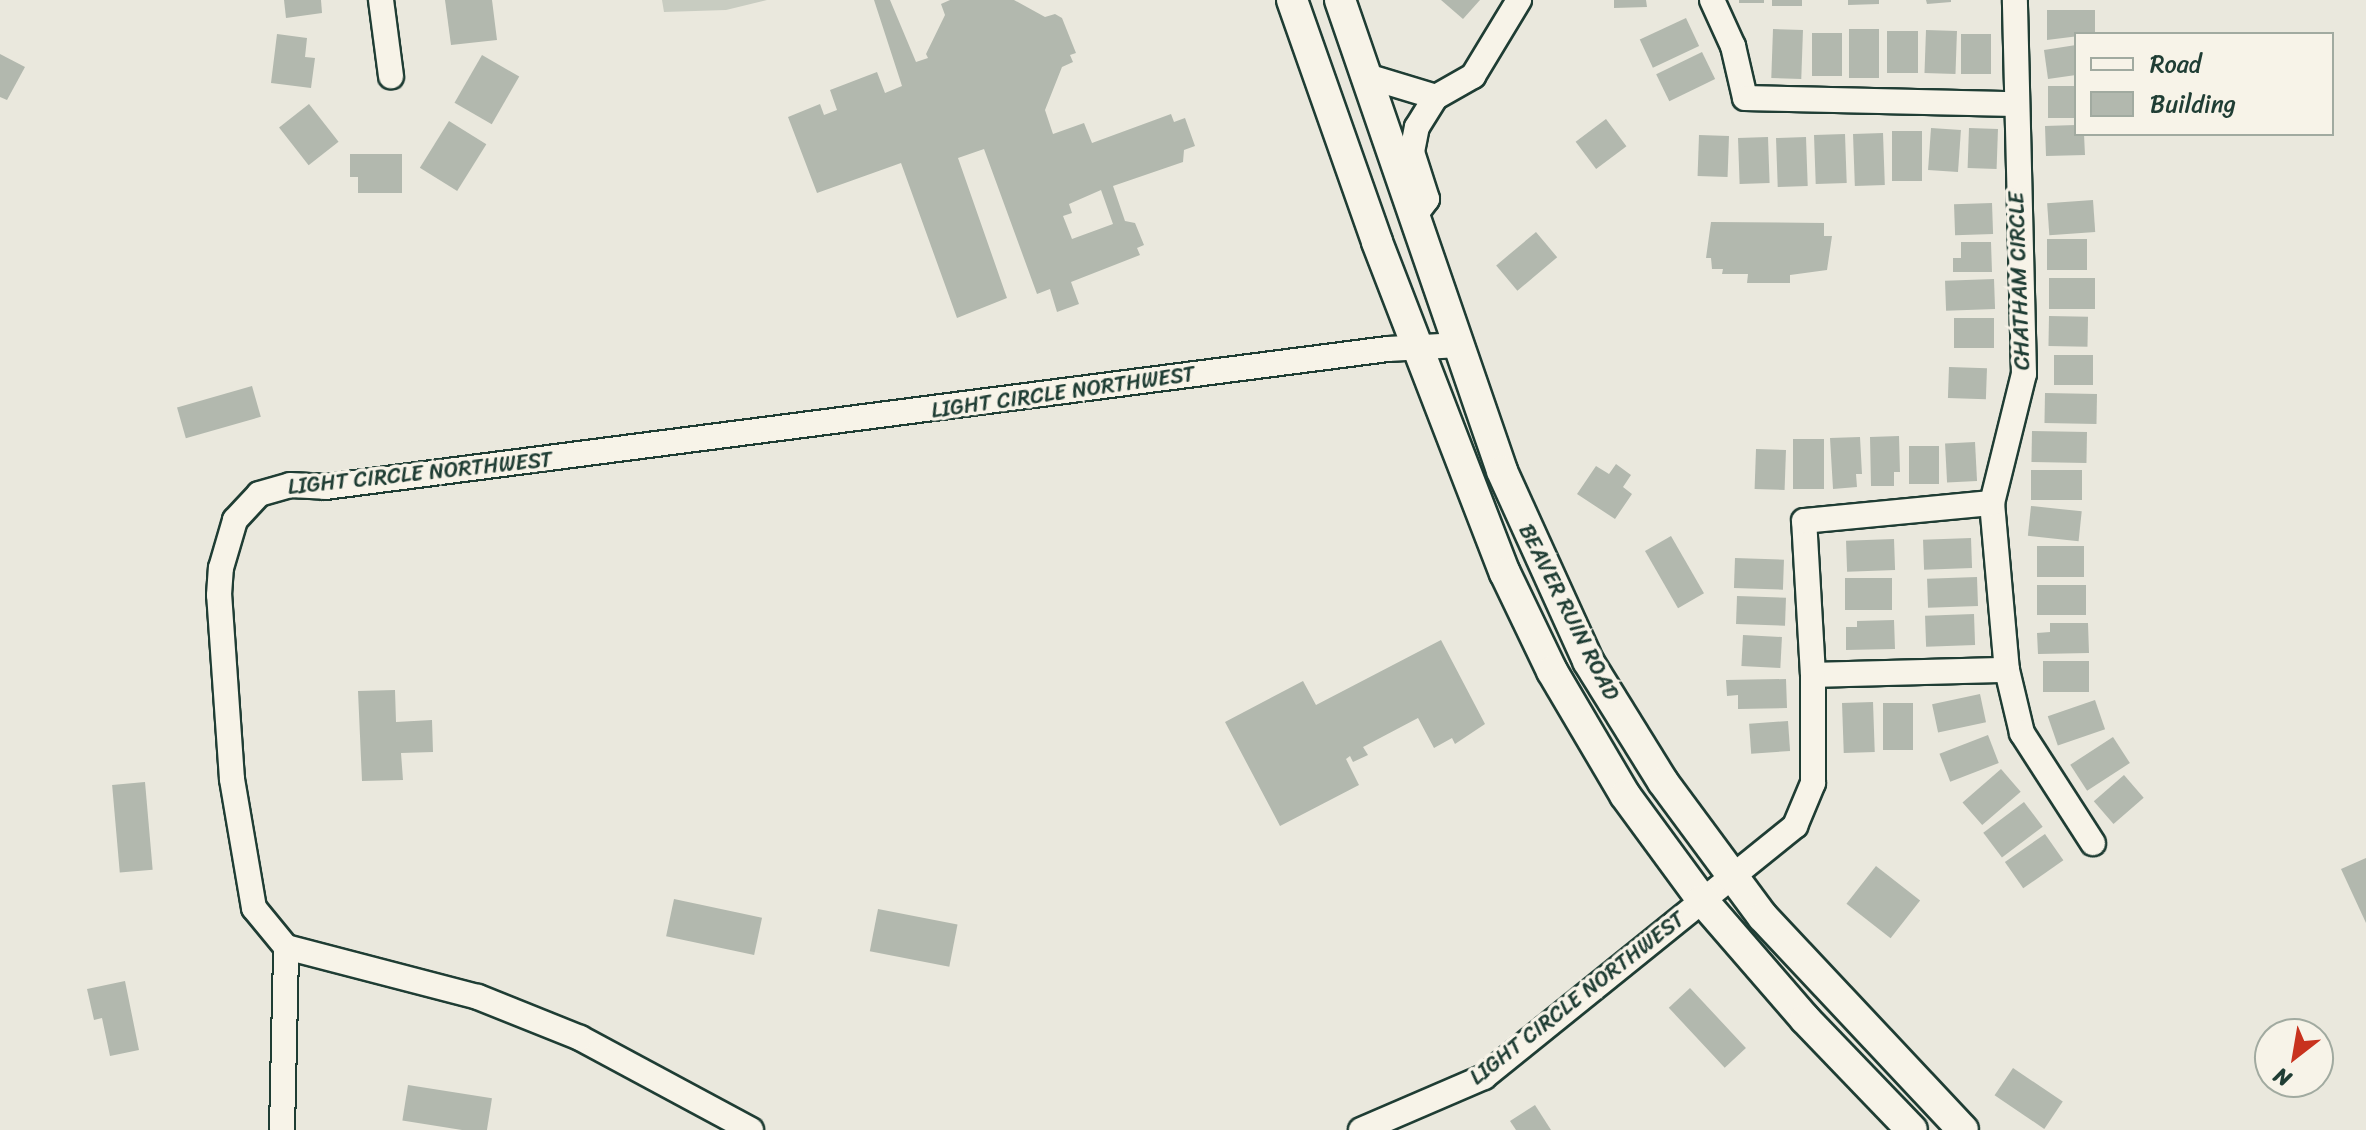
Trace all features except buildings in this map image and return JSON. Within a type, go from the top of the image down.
[{"type":"main road","name":"BEAVER RUIN ROAD","points":[[1292,0],[1377,242],[1420,346],[1505,573],[1552,671],[1625,795],[1702,900],[1805,1019],[1912,1130]]},
{"type":"main road","name":"BEAVER RUIN ROAD","points":[[1340,0],[1370,77],[1502,471],[1588,661],[1663,782],[1731,877],[1817,981],[1963,1130]]},
{"type":"street","points":[[381,0],[391,76]]},
{"type":"street","points":[[1415,215],[1427,199],[1412,152],[1417,127],[1436,97],[1473,76],[1519,0]]},
{"type":"street","points":[[1712,0],[1733,46],[1745,98],[2014,104]]},
{"type":"street","name":"CHATHAM CIRCLE","points":[[2015,0],[2014,104],[2024,374],[1992,503],[2007,670],[2022,733],[2093,843]]},
{"type":"street","points":[[1370,77],[1436,97]]},
{"type":"street","name":"LIGHT CIRCLE NORTHWEST","points":[[286,947],[254,908],[232,779],[219,595],[221,568],[235,520],[259,494],[290,485],[325,487],[1420,346],[1459,345]]},
{"type":"street","points":[[1731,877],[1795,826],[1813,783],[1813,675],[1804,521],[1992,503]]},
{"type":"street","points":[[1813,675],[2007,670]]},
{"type":"street","name":"LIGHT CIRCLE NORTHWEST","points":[[1361,1130],[1422,1119],[1484,1077],[1731,877]]},
{"type":"street","points":[[282,1130],[286,947],[478,997],[580,1038],[751,1130]]},
{"type":"shaded area","points":[[662,0],[767,0],[726,10],[664,12]]}]
